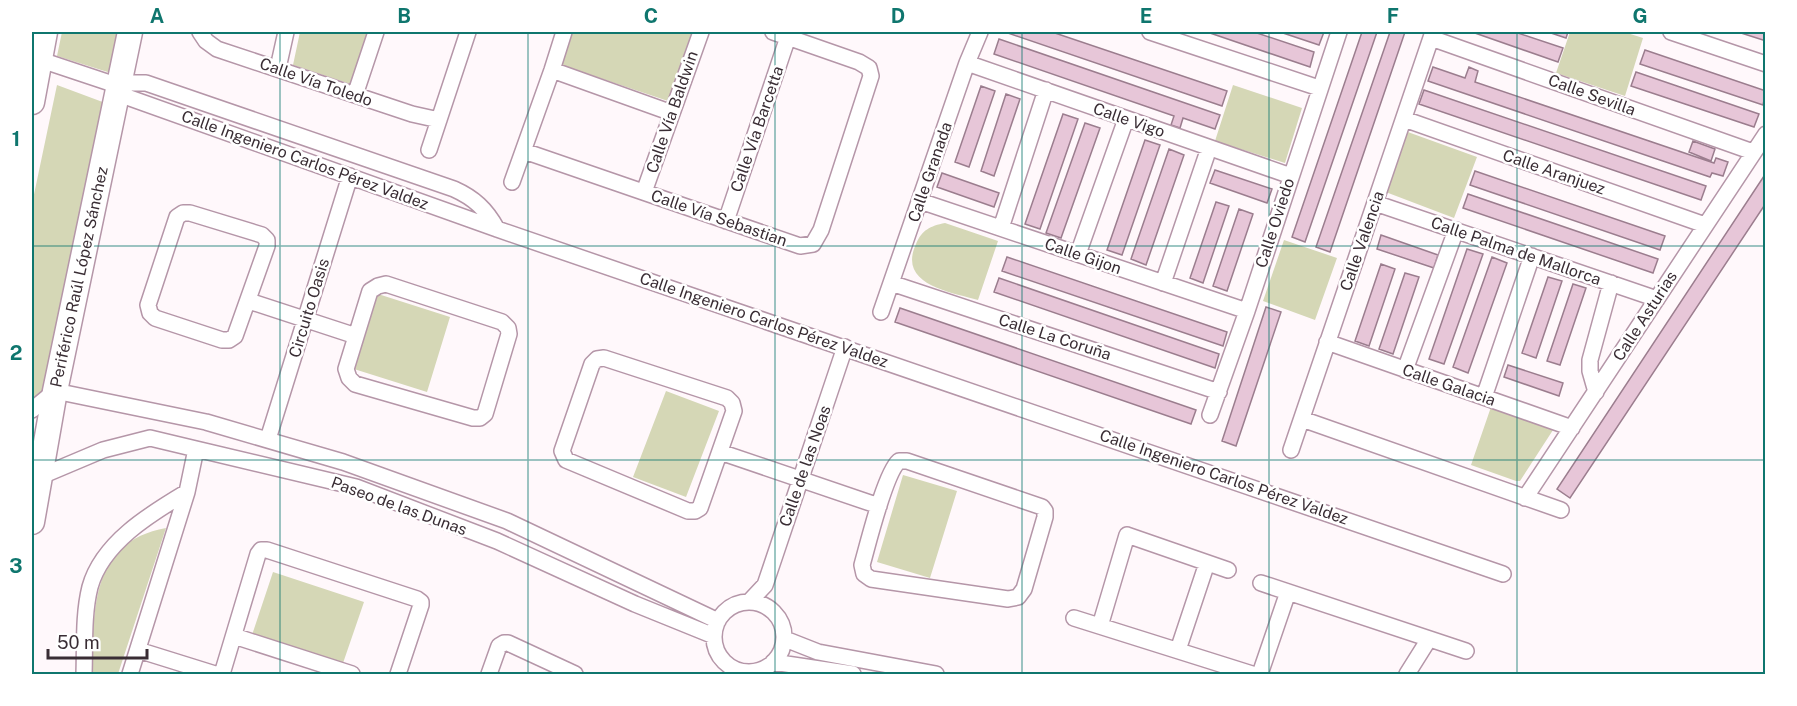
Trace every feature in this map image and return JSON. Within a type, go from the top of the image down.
[{"type":"main road","points":[[32,102],[36,58],[45,32]]},
{"type":"main road","name":"Periférico Raúl López Sánchez","points":[[32,522],[35,476],[55,391],[129,32]]},
{"type":"street","name":"Calle Vía Toledo","points":[[200,32],[206,41],[217,49],[412,114],[439,120]]},
{"type":"street","points":[[278,68],[286,32]]},
{"type":"street","points":[[355,95],[376,32]]},
{"type":"street","points":[[429,150],[468,32]]},
{"type":"street","points":[[512,182],[564,32]]},
{"type":"street","name":"Calle Vía Baldwin","points":[[644,192],[700,32]]},
{"type":"street","name":"Calle Vía Sebastian","points":[[524,151],[800,246],[813,244],[820,230],[871,76],[869,68],[859,62],[773,32]]},
{"type":"street","name":"Calle Granada","points":[[881,312],[967,63],[980,32]]},
{"type":"street","points":[[1150,32],[1319,88]]},
{"type":"street","name":"Calle Oviedo","points":[[1210,415],[1247,311],[1339,32]]},
{"type":"street","points":[[1671,32],[1766,64]]},
{"type":"street","name":"Calle Valencia","points":[[1291,450],[1432,35]]},
{"type":"street","name":"Calle Sevilla","points":[[1432,35],[1753,152]]},
{"type":"street","name":"Calle Vía Barcetta","points":[[726,221],[788,37]]},
{"type":"street","name":"Calle Ingeniero Carlos Pérez Valdez","points":[[36,58],[119,86],[127,97],[497,229],[1503,574]]},
{"type":"street","name":"Calle Vigo","points":[[967,63],[1291,176]]},
{"type":"street","points":[[552,70],[672,113]]},
{"type":"street","points":[[119,86],[146,83],[454,189],[480,204],[497,229]]},
{"type":"street","points":[[1001,228],[1046,90]]},
{"type":"street","points":[[1078,254],[1126,119]]},
{"type":"street","name":"Calle Aranjuez","points":[[1404,119],[1705,225]]},
{"type":"street","name":"Calle Asturias","points":[[1525,498],[1766,134]]},
{"type":"street","points":[[1163,283],[1209,147]]},
{"type":"street","name":"Circuito Oasis","points":[[268,439],[350,176]]},
{"type":"street","name":"Calle Gijon","points":[[920,201],[1247,311]]},
{"type":"street","name":"Calle Palma de Mallorca","points":[[1375,203],[1657,299]]},
{"type":"street","points":[[183,213],[190,213],[262,235],[267,240],[249,301],[235,336],[229,340],[222,340],[155,318],[150,313],[148,305],[177,217],[183,213]]},
{"type":"street","points":[[1405,370],[1456,231]]},
{"type":"street","points":[[1484,397],[1532,256]]},
{"type":"street","name":"Calle La Coruña","points":[[891,283],[1219,392]]},
{"type":"street","points":[[1596,392],[1590,371],[1590,360],[1611,283]]},
{"type":"street","points":[[386,284],[502,322],[508,328],[509,334],[485,414],[480,418],[473,418],[355,384],[349,378],[346,369],[356,336],[370,291],[386,284]]},
{"type":"street","points":[[249,301],[356,336]]},
{"type":"street","name":"Calle Galacia","points":[[1327,342],[1572,428]]},
{"type":"street","name":"Calle de las Noas","points":[[750,601],[765,585],[845,347]]},
{"type":"street","points":[[604,358],[727,398],[734,411],[720,452],[700,508],[688,512],[566,460],[562,451],[592,364],[597,359],[604,358]]},
{"type":"street","points":[[32,410],[55,391]]},
{"type":"street","name":"Paseo de las Dunas","points":[[55,391],[206,422],[363,469],[507,521],[716,629]]},
{"type":"street","points":[[150,438],[154,411]]},
{"type":"street","points":[[1302,419],[1561,510]]},
{"type":"street","name":"Paseo de las Dunas","points":[[35,476],[103,450],[150,438],[196,448],[356,487],[497,541],[634,604],[716,629]]},
{"type":"street","points":[[130,675],[187,492],[196,448]]},
{"type":"street","points":[[720,452],[879,506]]},
{"type":"street","points":[[899,461],[907,461],[1042,507],[1045,517],[1024,589],[1018,597],[1008,599],[871,579],[864,574],[862,566],[879,506],[894,466],[899,461]]},
{"type":"street","points":[[356,487],[363,469]]},
{"type":"street","points":[[84,675],[86,616],[90,587],[97,570],[105,556],[126,535],[160,508],[187,492]]},
{"type":"street","points":[[1100,626],[1127,535],[1228,570]]},
{"type":"street","points":[[222,675],[258,554],[261,550],[267,550],[421,602],[422,605],[398,675]]},
{"type":"street","points":[[1178,650],[1207,562]]},
{"type":"street","points":[[1261,583],[1466,651]]},
{"type":"street","name":"Calle de las Noas","points":[[765,585],[769,607]]},
{"type":"street","points":[[1260,675],[1288,592]]},
{"type":"street","points":[[750,601],[769,607],[781,621],[784,639],[781,652],[773,662],[766,668],[747,673],[728,669],[716,646],[716,629],[723,613],[740,603],[750,601]]},
{"type":"street","points":[[1074,618],[1178,650],[1223,670],[1252,675]]},
{"type":"street","points":[[234,636],[352,675]]},
{"type":"street","points":[[784,639],[818,652],[936,675]]},
{"type":"street","points":[[1407,675],[1429,639]]},
{"type":"street","points":[[489,675],[499,646],[504,643],[574,675]]},
{"type":"street","points":[[138,650],[215,675]]},
{"type":"street","points":[[773,662],[852,675]]},
{"type":"green space","points":[[62,32],[122,32],[114,74],[57,56]]},
{"type":"green space","points":[[300,32],[371,32],[353,85],[293,65]]},
{"type":"green space","points":[[573,32],[692,32],[668,101],[561,65]]},
{"type":"green space","points":[[1570,32],[1624,32],[1643,38],[1625,96],[1556,73]]},
{"type":"green space","points":[[57,85],[108,104],[51,387],[32,401],[32,204]]},
{"type":"green space","points":[[1233,85],[1302,108],[1285,163],[1215,141]]},
{"type":"green space","points":[[1405,131],[1477,157],[1454,218],[1383,191]]},
{"type":"green space","points":[[945,223],[998,241],[978,300],[942,290],[920,278],[914,269],[912,258],[921,235],[931,227]]},
{"type":"green space","points":[[1284,240],[1337,258],[1315,320],[1263,301]]},
{"type":"green space","points":[[378,294],[450,317],[427,392],[354,369]]},
{"type":"green space","points":[[666,391],[719,411],[686,497],[633,477]]},
{"type":"green space","points":[[1491,407],[1553,430],[1520,481],[1471,465]]},
{"type":"green space","points":[[903,475],[957,491],[930,578],[877,562]]},
{"type":"green space","points":[[166,528],[118,674],[91,674],[96,605],[101,583],[109,564],[122,548],[141,536]]},
{"type":"green space","points":[[273,572],[364,602],[342,666],[252,635]]},
{"type":"building","points":[[1005,32],[1052,32],[1227,91],[1222,106]]},
{"type":"building","points":[[1207,32],[1254,32],[1314,52],[1310,67]]},
{"type":"building","points":[[1280,32],[1324,32],[1319,45]]},
{"type":"building","points":[[1362,32],[1377,32],[1305,242],[1292,237]]},
{"type":"building","points":[[1390,32],[1405,32],[1330,252],[1316,247]]},
{"type":"building","points":[[1472,32],[1515,32],[1563,48],[1558,62]]},
{"type":"building","points":[[1548,32],[1568,32],[1566,38]]},
{"type":"building","points":[[1738,32],[1766,32],[1766,41]]},
{"type":"building","points":[[999,39],[1220,115],[1215,129],[1183,118],[1180,128],[1171,125],[1174,116],[994,54]]},
{"type":"building","points":[[1645,50],[1766,91],[1763,105],[1640,64]]},
{"type":"building","points":[[1433,67],[1465,78],[1469,67],[1478,71],[1475,82],[1714,163],[1716,158],[1728,162],[1723,176],[1712,173],[1710,177],[1428,81]]},
{"type":"building","points":[[1636,72],[1759,114],[1754,127],[1631,86]]},
{"type":"building","points":[[981,86],[995,91],[969,167],[955,162]]},
{"type":"building","points":[[1424,90],[1706,186],[1701,200],[1419,104]]},
{"type":"building","points":[[1006,94],[1020,99],[994,176],[981,171]]},
{"type":"building","points":[[1063,114],[1078,119],[1040,229],[1025,224]]},
{"type":"building","points":[[1085,123],[1100,128],[1061,238],[1046,233]]},
{"type":"building","points":[[1145,140],[1160,145],[1122,255],[1107,250]]},
{"type":"building","points":[[1693,141],[1715,149],[1711,161],[1689,152]]},
{"type":"building","points":[[1169,149],[1184,155],[1146,265],[1131,259]]},
{"type":"building","points":[[1215,170],[1272,189],[1267,203],[1210,183]]},
{"type":"building","points":[[1475,171],[1665,236],[1660,250],[1470,185]]},
{"type":"building","points":[[942,173],[999,193],[994,207],[937,187]]},
{"type":"building","points":[[1766,173],[1766,203],[1570,498],[1557,489]]},
{"type":"building","points":[[1468,194],[1658,259],[1653,273],[1463,208]]},
{"type":"building","points":[[1216,202],[1229,206],[1203,283],[1190,278]]},
{"type":"building","points":[[1239,209],[1253,214],[1227,291],[1213,286]]},
{"type":"building","points":[[1381,235],[1438,255],[1434,268],[1377,249]]},
{"type":"building","points":[[1467,249],[1483,254],[1444,364],[1429,359]]},
{"type":"building","points":[[1007,257],[1227,332],[1223,346],[1002,271]]},
{"type":"building","points":[[1492,257],[1507,263],[1468,373],[1453,367]]},
{"type":"building","points":[[1381,264],[1395,269],[1369,346],[1355,341]]},
{"type":"building","points":[[1405,273],[1419,277],[1393,354],[1379,349]]},
{"type":"building","points":[[1548,277],[1562,281],[1536,358],[1522,353]]},
{"type":"building","points":[[999,278],[1219,354],[1215,368],[994,292]]},
{"type":"building","points":[[1573,284],[1586,288],[1560,365],[1547,361]]},
{"type":"building","points":[[1266,307],[1281,312],[1236,446],[1222,441]]},
{"type":"building","points":[[900,308],[1196,410],[1191,424],[895,322]]},
{"type":"building","points":[[1508,365],[1563,383],[1559,396],[1504,377]]}]
